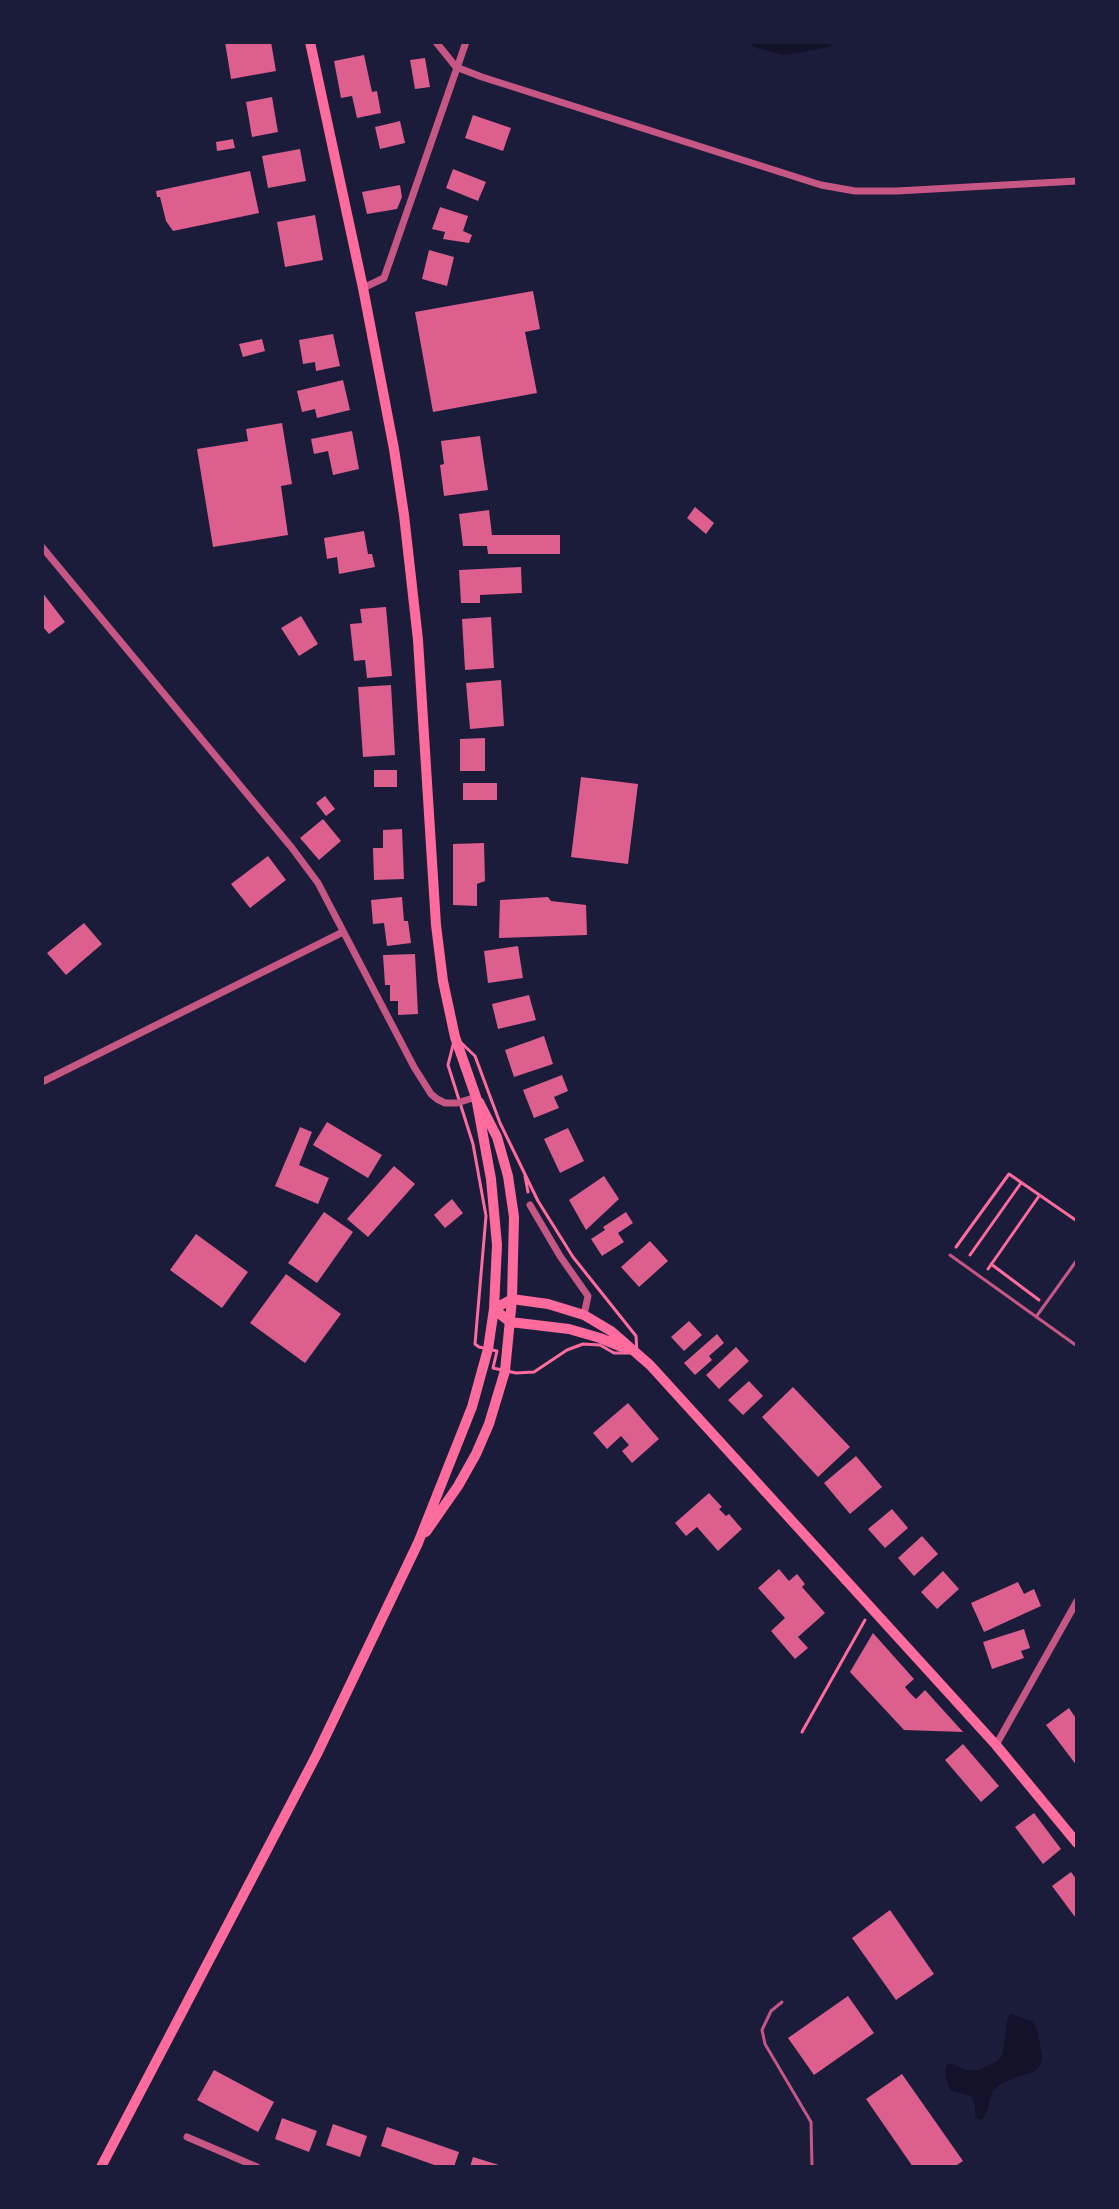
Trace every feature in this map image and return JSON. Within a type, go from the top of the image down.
[{"type":"main road","points":[[101,2167],[317,1754],[418,1543],[472,1407],[488,1349],[494,1309],[495,1208],[476,1097],[455,1037],[443,981],[436,925],[418,640],[404,515],[363,288],[310,42]]},
{"type":"main road","points":[[418,1543],[458,1486],[485,1434],[505,1371],[515,1253],[514,1217],[508,1176],[497,1137],[476,1097]]},
{"type":"main road","points":[[494,1309],[512,1299],[548,1304],[584,1315],[611,1331],[637,1353],[996,1745],[1077,1843]]},
{"type":"main road","points":[[494,1309],[510,1322],[569,1329],[637,1353]]},
{"type":"street","points":[[436,42],[456,67],[832,187],[855,191],[897,191],[1077,181]]},
{"type":"street","points":[[363,288],[384,278],[466,42]]},
{"type":"street","points":[[42,547],[318,883],[431,1094],[445,1103],[476,1097]]},
{"type":"street","points":[[42,1082],[343,932]]},
{"type":"street","points":[[530,1205],[588,1296],[584,1315]]},
{"type":"street","points":[[996,1745],[1077,1601]]},
{"type":"street","points":[[187,2137],[257,2167]]},
{"type":"lane","points":[[950,1255],[1077,1346]]},
{"type":"lane","points":[[1036,1317],[1077,1260]]},
{"type":"lane","points":[[782,2002],[771,2011],[762,2030],[765,2044],[811,2122],[812,2167]]},
{"type":"path","points":[[524,1172],[530,1205]]},
{"type":"path","points":[[950,1255],[1009,1174],[1077,1221]]},
{"type":"path","points":[[963,1265],[1021,1183]]},
{"type":"path","points":[[981,1278],[1039,1195]]},
{"type":"path","points":[[991,1264],[1045,1304]]},
{"type":"path","points":[[516,1373],[534,1372],[567,1350],[583,1344],[600,1345],[614,1353],[637,1353]]},
{"type":"path","points":[[802,1732],[871,1609]]},
{"type":"shaded area","points":[[746,42],[834,42],[829,47],[785,55],[756,48]]},
{"type":"shaded area","points":[[1011,2014],[1032,2021],[1038,2032],[1042,2059],[1034,2072],[999,2085],[992,2092],[986,2114],[981,2120],[975,2118],[971,2096],[950,2090],[945,2076],[946,2066],[951,2063],[966,2070],[979,2070],[997,2061],[1003,2054],[1007,2019]]},
{"type":"building","points":[[225,42],[271,42],[276,71],[231,79]]},
{"type":"building","points":[[364,55],[372,92],[377,91],[381,113],[357,118],[352,96],[341,98],[334,61]]},
{"type":"building","points":[[425,58],[430,87],[415,89],[410,60]]},
{"type":"building","points":[[272,97],[278,132],[252,137],[246,102]]},
{"type":"building","points":[[473,115],[511,128],[503,151],[465,138]]},
{"type":"building","points":[[400,121],[405,143],[380,149],[375,127]]},
{"type":"building","points":[[233,139],[235,148],[217,151],[216,142]]},
{"type":"building","points":[[300,149],[306,181],[268,188],[262,156]]},
{"type":"building","points":[[453,169],[486,182],[478,201],[446,188]]},
{"type":"building","points":[[250,171],[259,213],[173,231],[166,221],[156,191]]},
{"type":"building","points":[[400,185],[402,197],[397,209],[367,214],[362,192]]},
{"type":"building","points":[[440,207],[468,216],[463,231],[472,235],[469,243],[443,239],[445,232],[432,229]]},
{"type":"building","points":[[315,215],[323,260],[285,267],[277,222]]},
{"type":"building","points":[[429,250],[454,257],[447,286],[422,279]]},
{"type":"building","points":[[533,291],[540,329],[525,332],[537,393],[433,412],[415,312]]},
{"type":"building","points":[[333,334],[340,366],[316,371],[315,362],[303,364],[299,340]]},
{"type":"building","points":[[262,339],[265,351],[243,357],[239,344]]},
{"type":"building","points":[[343,380],[350,410],[317,418],[315,409],[302,412],[297,391]]},
{"type":"building","points":[[282,423],[292,484],[281,486],[288,535],[213,547],[197,449],[248,441],[246,429]]},
{"type":"building","points":[[352,431],[359,469],[333,475],[328,451],[314,454],[311,439]]},
{"type":"building","points":[[480,436],[488,490],[444,496],[441,441]]},
{"type":"building","points":[[695,507],[714,523],[706,534],[687,518]]},
{"type":"building","points":[[489,510],[492,535],[560,535],[560,554],[488,554],[487,546],[463,546],[459,514]]},
{"type":"building","points":[[364,531],[368,554],[372,554],[375,567],[339,574],[337,557],[327,559],[324,538]]},
{"type":"building","points":[[521,567],[522,593],[480,595],[480,603],[461,603],[459,570]]},
{"type":"building","points":[[42,592],[65,622],[49,634],[42,626]]},
{"type":"building","points":[[386,607],[392,676],[367,678],[365,660],[354,661],[350,624],[362,623],[360,609]]},
{"type":"building","points":[[301,616],[318,644],[299,656],[281,628]]},
{"type":"building","points":[[491,617],[494,668],[465,670],[462,619]]},
{"type":"building","points":[[501,680],[504,726],[470,729],[466,683]]},
{"type":"building","points":[[391,685],[395,755],[363,757],[358,687]]},
{"type":"building","points":[[485,738],[485,771],[460,771],[460,739]]},
{"type":"building","points":[[374,770],[397,770],[397,787],[374,787]]},
{"type":"building","points":[[581,777],[638,784],[628,864],[571,857]]},
{"type":"building","points":[[463,783],[497,783],[497,800],[463,800]]},
{"type":"building","points":[[325,796],[335,809],[326,816],[316,803]]},
{"type":"building","points":[[323,819],[341,841],[319,860],[300,838]]},
{"type":"building","points":[[402,829],[404,879],[374,880],[373,848],[383,848],[383,830]]},
{"type":"building","points":[[484,843],[485,881],[477,884],[477,906],[453,905],[453,844]]},
{"type":"building","points":[[268,856],[286,880],[250,908],[231,884]]},
{"type":"building","points":[[402,897],[404,921],[408,921],[411,943],[387,946],[384,923],[373,924],[371,900]]},
{"type":"building","points":[[548,897],[551,901],[586,905],[587,935],[499,938],[500,900]]},
{"type":"building","points":[[84,923],[102,944],[66,975],[47,953]]},
{"type":"building","points":[[518,946],[523,978],[488,983],[484,951]]},
{"type":"building","points":[[415,954],[418,1014],[398,1015],[398,1001],[390,1001],[390,985],[385,985],[383,955]]},
{"type":"building","points":[[529,995],[536,1020],[498,1029],[492,1004]]},
{"type":"building","points":[[544,1036],[553,1064],[514,1077],[505,1050]]},
{"type":"building","points":[[562,1075],[568,1091],[554,1097],[559,1108],[534,1118],[523,1090]]},
{"type":"building","points":[[327,1122],[382,1155],[368,1178],[313,1145]]},
{"type":"building","points":[[300,1127],[312,1132],[299,1165],[329,1178],[318,1204],[275,1186]]},
{"type":"building","points":[[568,1128],[584,1161],[560,1173],[544,1139]]},
{"type":"building","points":[[394,1166],[415,1184],[368,1237],[347,1219]]},
{"type":"building","points":[[604,1176],[619,1199],[586,1230],[569,1200]]},
{"type":"building","points":[[452,1199],[463,1213],[445,1228],[434,1215]]},
{"type":"building","points":[[324,1212],[353,1232],[317,1283],[288,1263]]},
{"type":"building","points":[[626,1212],[633,1223],[618,1233],[624,1242],[602,1256],[591,1239]]},
{"type":"building","points":[[196,1234],[248,1272],[222,1308],[170,1270]]},
{"type":"building","points":[[650,1241],[668,1261],[639,1287],[621,1267]]},
{"type":"building","points":[[286,1274],[341,1314],[305,1363],[250,1323]]},
{"type":"building","points":[[689,1321],[702,1335],[684,1351],[671,1337]]},
{"type":"building","points":[[717,1334],[724,1343],[709,1356],[712,1360],[695,1375],[684,1363]]},
{"type":"building","points":[[736,1347],[749,1361],[719,1389],[706,1375]]},
{"type":"building","points":[[749,1381],[763,1396],[743,1415],[728,1400]]},
{"type":"building","points":[[793,1387],[850,1447],[818,1477],[762,1417]]},
{"type":"building","points":[[628,1403],[659,1439],[632,1463],[622,1451],[629,1445],[621,1436],[607,1449],[593,1433]]},
{"type":"building","points":[[856,1456],[882,1487],[850,1514],[824,1483]]},
{"type":"building","points":[[709,1493],[722,1507],[719,1509],[726,1516],[729,1514],[742,1529],[718,1551],[697,1527],[686,1536],[675,1523]]},
{"type":"building","points":[[892,1509],[908,1528],[885,1548],[868,1529]]},
{"type":"building","points":[[922,1536],[938,1554],[914,1576],[898,1558]]},
{"type":"building","points":[[779,1569],[789,1581],[797,1574],[805,1584],[802,1587],[825,1613],[798,1637],[808,1648],[795,1659],[771,1631],[785,1618],[758,1588]]},
{"type":"building","points":[[943,1571],[959,1589],[937,1609],[921,1592]]},
{"type":"building","points":[[1018,1582],[1024,1594],[1034,1589],[1041,1606],[984,1632],[971,1603]]},
{"type":"building","points":[[1024,1629],[1030,1648],[1021,1651],[1024,1658],[992,1669],[983,1642]]},
{"type":"building","points":[[873,1633],[914,1679],[905,1687],[910,1693],[916,1699],[925,1690],[963,1732],[904,1730],[850,1672]]},
{"type":"building","points":[[1069,1708],[1077,1720],[1077,1766],[1046,1725]]},
{"type":"building","points":[[963,1744],[999,1786],[981,1802],[945,1760]]},
{"type":"building","points":[[1034,1813],[1061,1849],[1043,1864],[1015,1827]]},
{"type":"building","points":[[1071,1872],[1077,1880],[1075,1917],[1052,1886]]},
{"type":"building","points":[[890,1910],[934,1974],[896,2000],[852,1938]]},
{"type":"building","points":[[848,1996],[874,2033],[814,2075],[788,2038]]},
{"type":"building","points":[[214,2070],[274,2102],[258,2132],[197,2100]]},
{"type":"building","points":[[902,2074],[963,2161],[954,2167],[913,2167],[866,2099]]},
{"type":"building","points":[[282,2118],[317,2131],[309,2152],[275,2139]]},
{"type":"building","points":[[333,2124],[367,2136],[360,2157],[326,2145]]},
{"type":"building","points":[[387,2127],[459,2152],[454,2167],[440,2167],[381,2146]]},
{"type":"building","points":[[473,2157],[502,2166],[502,2167],[470,2167]]}]
